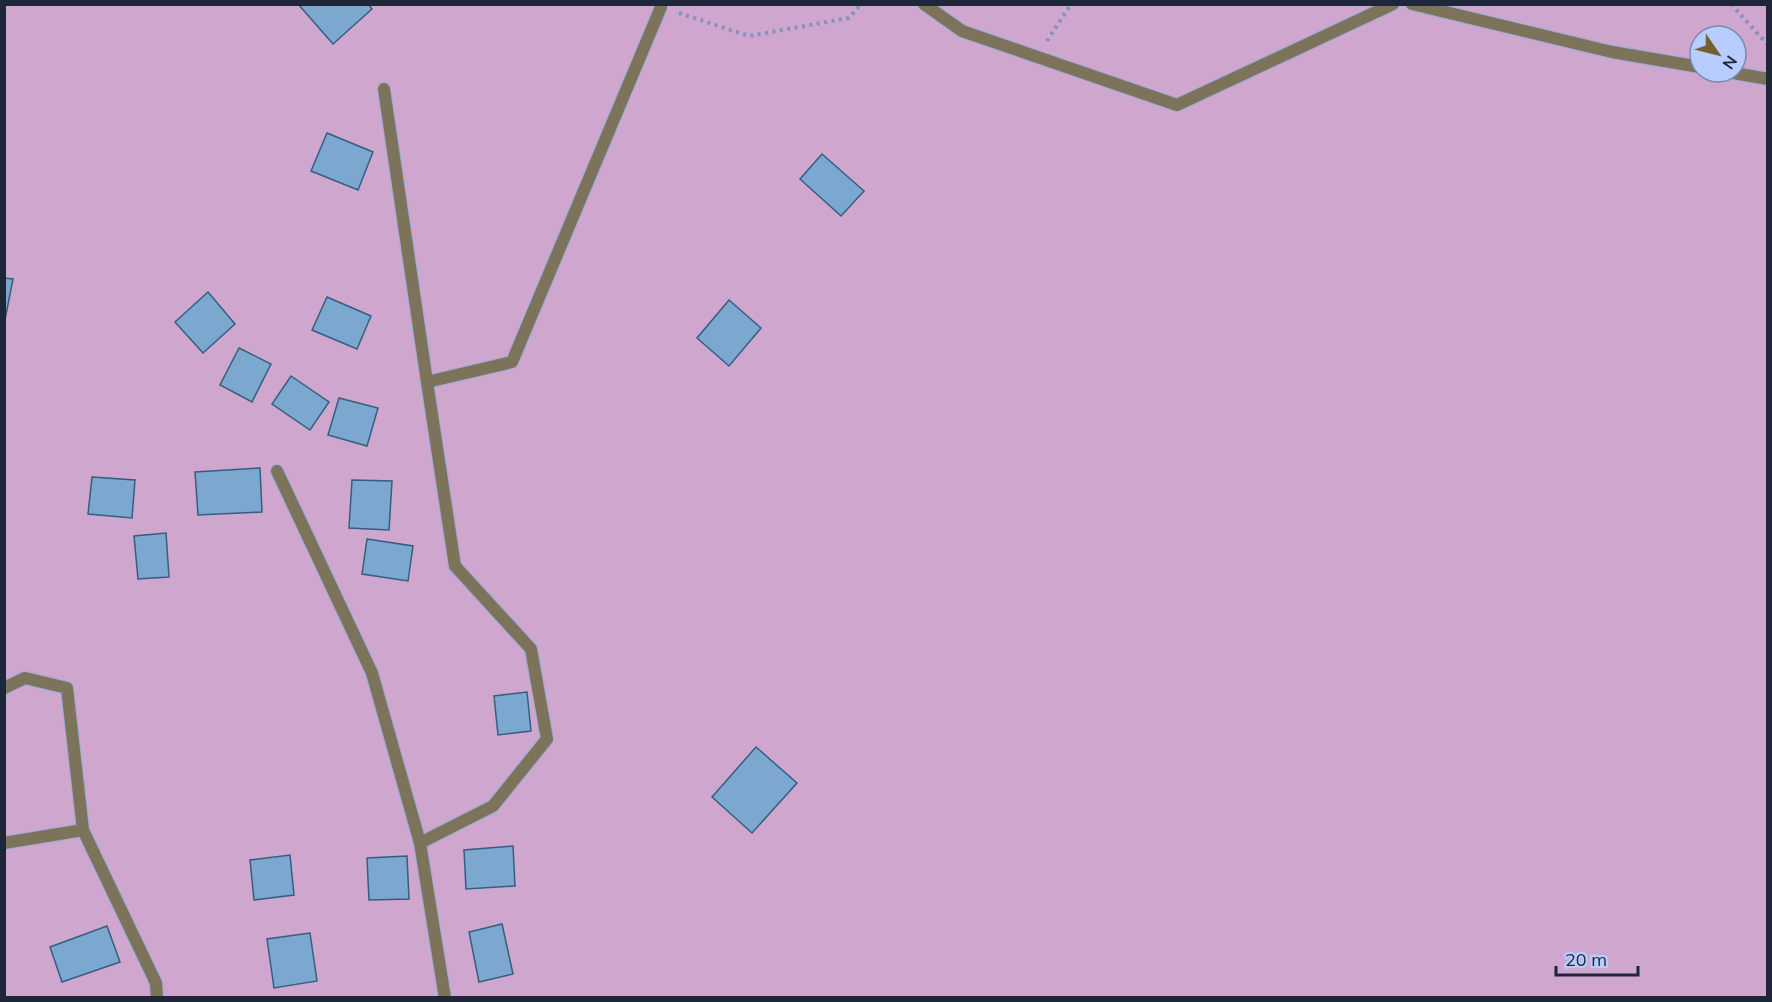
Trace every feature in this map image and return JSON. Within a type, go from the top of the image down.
[{"type":"street","points":[[924,4],[962,31],[1177,105],[1393,4]]},
{"type":"street","points":[[1412,4],[1612,52],[1688,65]]},
{"type":"street","points":[[427,382],[512,362],[662,7]]},
{"type":"street","points":[[1748,76],[1767,79]]},
{"type":"street","points":[[384,89],[455,566],[531,649],[547,739],[493,806],[420,843]]},
{"type":"street","points":[[277,471],[372,673],[420,843],[445,998]]},
{"type":"street","points":[[4,688],[25,678],[67,688],[83,830],[156,983],[157,998]]},
{"type":"street","points":[[4,843],[83,830]]},
{"type":"path","points":[[662,7],[749,36],[849,18],[861,4]]},
{"type":"path","points":[[1037,57],[1071,4]]},
{"type":"path","points":[[1731,4],[1767,45]]},
{"type":"shaded area","points":[[5,5],[1767,5],[1767,997],[5,998]]},
{"type":"building","points":[[298,4],[368,4],[372,9],[333,44]]},
{"type":"building","points":[[327,133],[373,152],[358,190],[311,171]]},
{"type":"building","points":[[822,154],[864,191],[841,216],[800,179]]},
{"type":"building","points":[[4,278],[13,279],[4,325]]},
{"type":"building","points":[[208,292],[235,324],[203,353],[175,322]]},
{"type":"building","points":[[327,297],[371,316],[357,349],[312,330]]},
{"type":"building","points":[[729,300],[761,328],[729,366],[697,338]]},
{"type":"building","points":[[239,348],[271,364],[252,402],[220,385]]},
{"type":"building","points":[[291,376],[329,402],[310,430],[272,404]]},
{"type":"building","points":[[339,398],[378,408],[367,446],[328,435]]},
{"type":"building","points":[[260,468],[262,512],[198,515],[195,472]]},
{"type":"building","points":[[92,477],[135,480],[132,518],[88,514]]},
{"type":"building","points":[[352,480],[392,481],[389,530],[349,528]]},
{"type":"building","points":[[166,533],[169,577],[138,579],[134,536]]},
{"type":"building","points":[[367,539],[413,546],[408,581],[362,574]]},
{"type":"building","points":[[527,692],[531,731],[498,735],[494,696]]},
{"type":"building","points":[[756,747],[797,783],[752,833],[712,797]]},
{"type":"building","points":[[513,846],[515,886],[466,889],[464,850]]},
{"type":"building","points":[[290,855],[294,895],[254,900],[250,860]]},
{"type":"building","points":[[407,856],[409,899],[369,900],[367,858]]},
{"type":"building","points":[[502,924],[513,974],[479,982],[469,932]]},
{"type":"building","points":[[107,926],[120,962],[62,982],[50,947]]},
{"type":"building","points":[[310,933],[317,981],[274,988],[267,939]]}]
